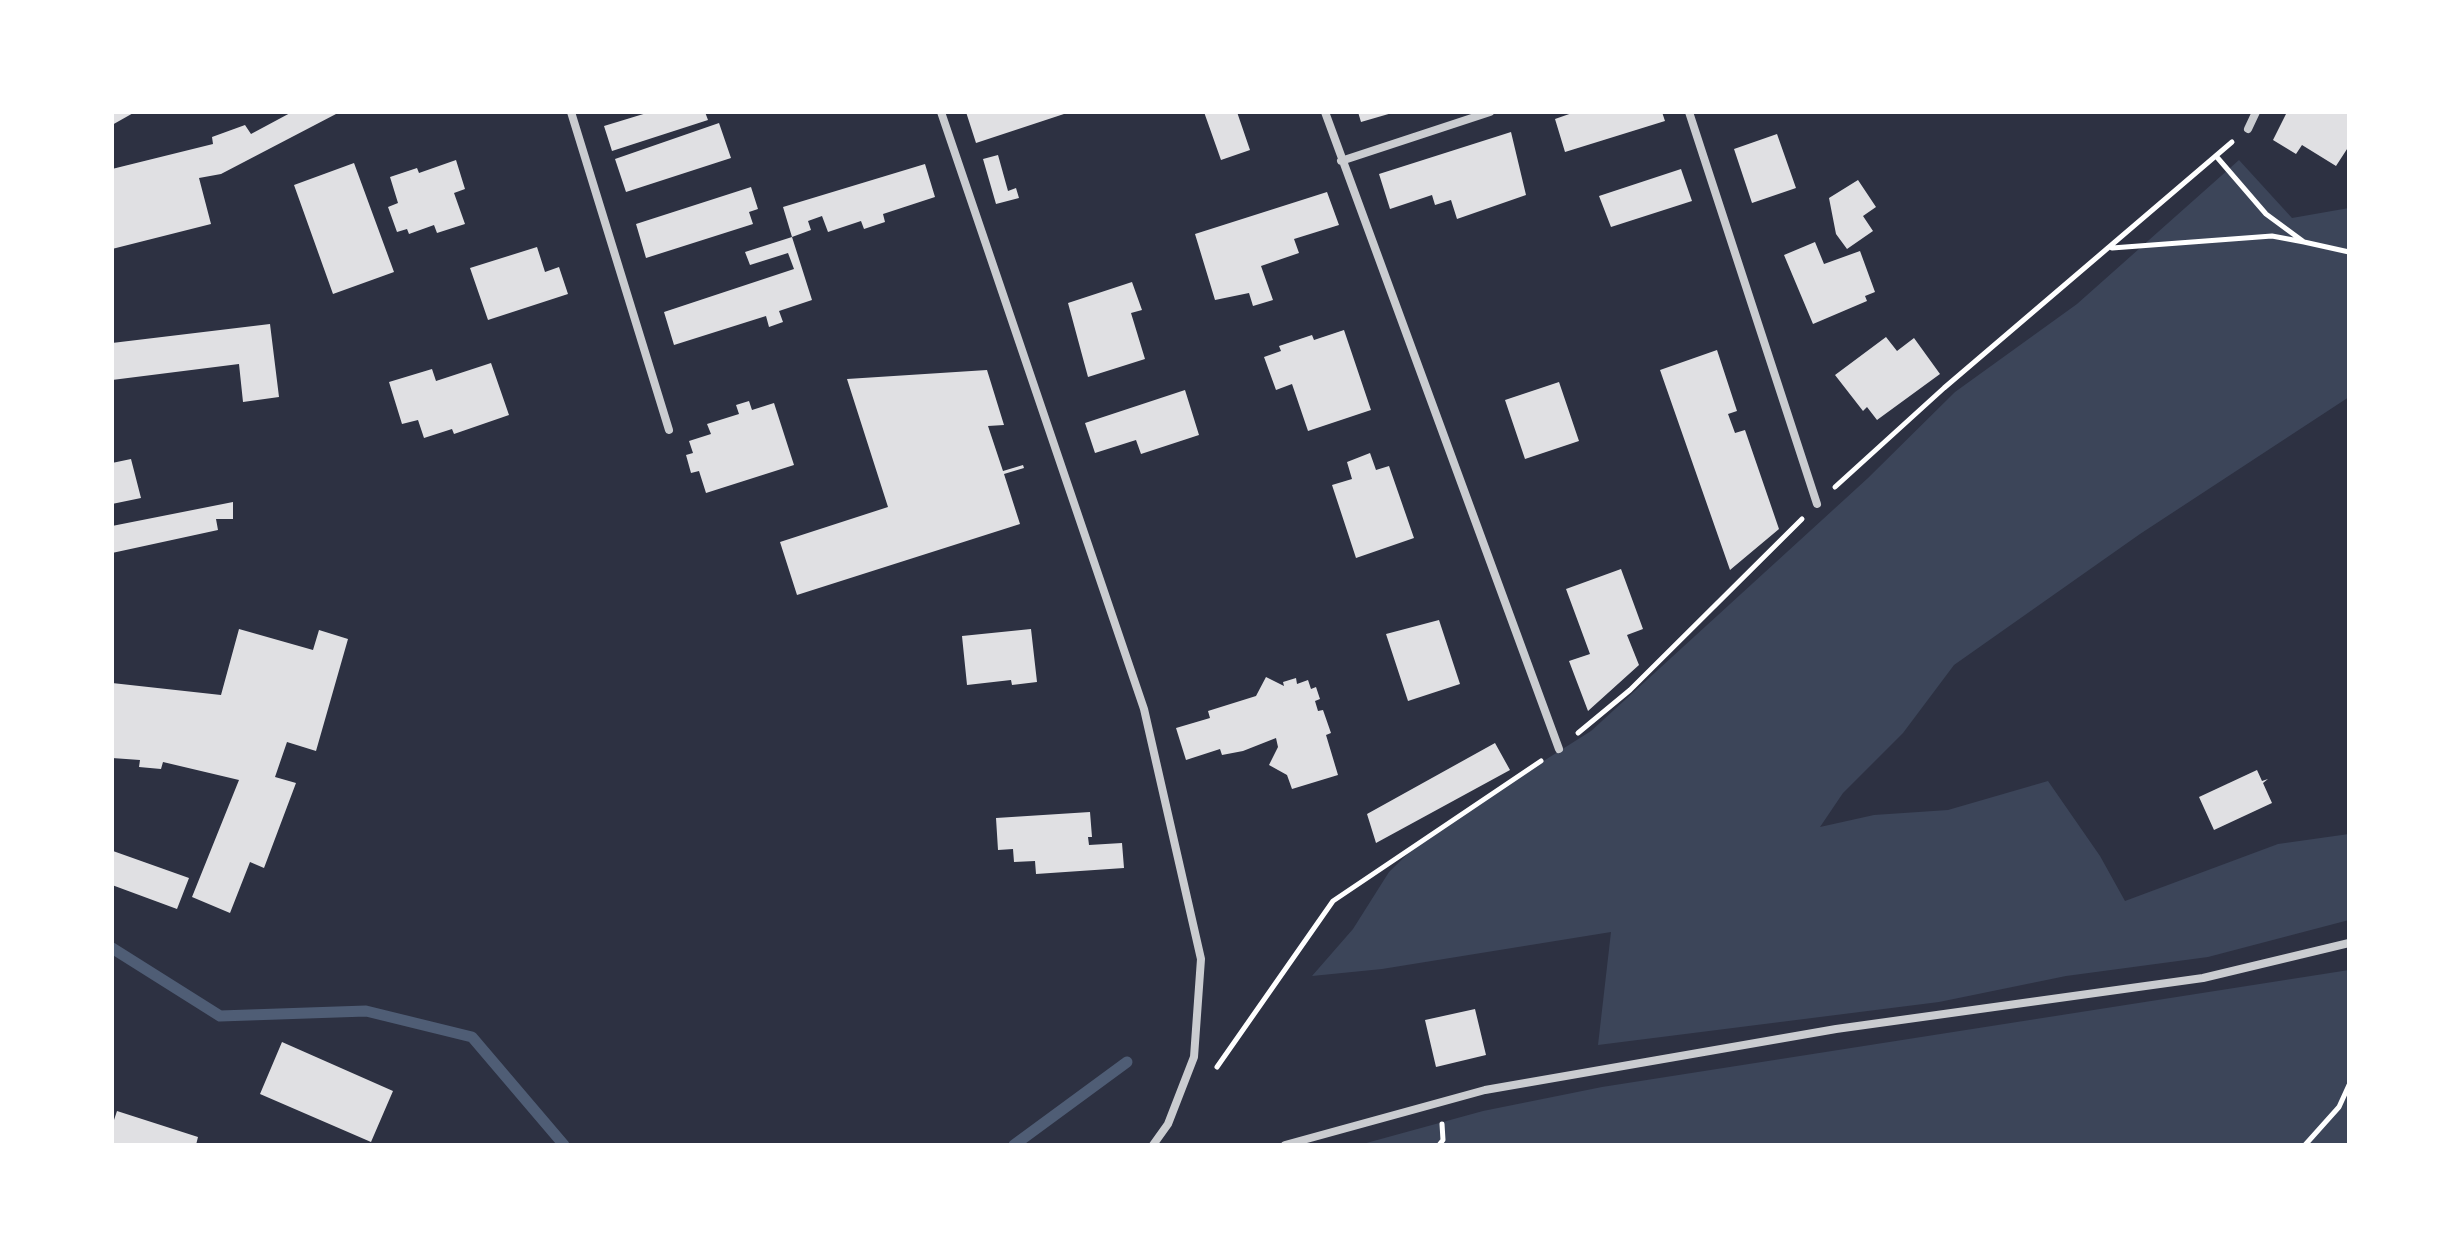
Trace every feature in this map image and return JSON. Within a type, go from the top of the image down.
[{"type":"street","points":[[571,112],[669,430]]},
{"type":"street","points":[[941,112],[1144,709],[1201,959],[1194,1057],[1168,1124],[1153,1145]]},
{"type":"street","points":[[1325,112],[1559,749]]},
{"type":"street","points":[[1341,161],[1490,112]]},
{"type":"street","points":[[1689,112],[1817,504]]},
{"type":"street","points":[[2248,129],[2256,112]]},
{"type":"street","points":[[1285,1145],[1485,1090],[1836,1029],[2203,978],[2349,943]]},
{"type":"path","points":[[1208,1078],[1228,1054],[1333,901],[1559,749],[1630,690],[1817,504],[1944,388],[2248,129]]},
{"type":"path","points":[[2216,156],[2266,214],[2304,242]]},
{"type":"path","points":[[2111,248],[2272,236],[2349,252]]},
{"type":"path","points":[[2305,1145],[2339,1107],[2349,1085]]},
{"type":"shaded area","points":[[2239,160],[2292,218],[2349,208],[2349,397],[2140,534],[1954,665],[1903,733],[1843,793],[1820,827],[1874,815],[1948,810],[2048,781],[2100,856],[2125,901],[2278,844],[2349,834],[2349,920],[2208,957],[2066,976],[1939,1002],[1598,1045],[1611,932],[1382,969],[1312,976],[1353,929],[1389,872],[1428,834],[1591,731],[1868,478],[1955,392],[2077,304]]},
{"type":"shaded area","points":[[2349,970],[2349,1145],[1359,1145],[1483,1111],[1602,1087]]},
{"type":"building","points":[[112,112],[135,112],[112,125]]},
{"type":"building","points":[[292,112],[336,114],[221,174],[199,178],[211,224],[112,249],[112,169],[213,144],[212,137],[245,125],[251,134]]},
{"type":"building","points":[[650,112],[705,112],[708,120],[612,151],[604,126]]},
{"type":"building","points":[[966,112],[1067,112],[1067,113],[976,143]]},
{"type":"building","points":[[1204,112],[1237,112],[1250,150],[1221,160]]},
{"type":"building","points":[[1358,112],[1391,112],[1392,113],[1361,122]]},
{"type":"building","points":[[1575,112],[1662,112],[1665,121],[1565,152],[1555,119]]},
{"type":"building","points":[[2287,112],[2349,112],[2349,146],[2336,166],[2302,145],[2296,154],[2273,140]]},
{"type":"building","points":[[719,123],[731,158],[626,192],[615,159]]},
{"type":"building","points":[[1511,132],[1526,195],[1457,219],[1451,200],[1435,205],[1432,195],[1390,209],[1379,174]]},
{"type":"building","points":[[1777,134],[1796,188],[1752,203],[1734,149]]},
{"type":"building","points":[[998,155],[1008,191],[1016,188],[1019,198],[996,204],[983,159]]},
{"type":"building","points":[[456,160],[465,189],[454,193],[465,224],[437,233],[434,225],[409,234],[407,229],[397,232],[388,207],[398,203],[390,177],[417,168],[419,173]]},
{"type":"building","points":[[354,163],[394,272],[333,294],[294,185]]},
{"type":"building","points":[[925,164],[935,197],[883,214],[885,222],[864,229],[861,221],[828,232],[822,216],[808,221],[811,230],[792,237],[783,207]]},
{"type":"building","points":[[1681,169],[1692,201],[1611,227],[1599,196]]},
{"type":"building","points":[[1858,180],[1876,207],[1863,216],[1873,231],[1847,249],[1836,234],[1829,198]]},
{"type":"building","points":[[751,187],[758,209],[749,212],[753,224],[646,258],[636,224]]},
{"type":"building","points":[[1327,192],[1339,225],[1294,239],[1299,253],[1261,266],[1273,300],[1253,306],[1249,293],[1215,300],[1195,234]]},
{"type":"building","points":[[792,237],[812,300],[779,311],[783,322],[769,327],[766,316],[674,345],[664,312],[794,269],[788,253],[750,265],[745,252]]},
{"type":"building","points":[[1815,242],[1824,264],[1860,251],[1875,292],[1865,296],[1867,301],[1813,324],[1784,255]]},
{"type":"building","points":[[537,247],[545,272],[559,267],[568,294],[488,320],[470,268]]},
{"type":"building","points":[[1132,282],[1142,310],[1131,313],[1145,359],[1088,377],[1068,303]]},
{"type":"building","points":[[270,324],[279,397],[243,402],[239,364],[112,380],[112,343]]},
{"type":"building","points":[[1344,330],[1371,410],[1308,431],[1292,384],[1276,390],[1264,357],[1281,351],[1279,346],[1312,335],[1314,340]]},
{"type":"building","points":[[1886,337],[1897,351],[1914,338],[1940,374],[1877,420],[1867,407],[1863,411],[1835,375]]},
{"type":"building","points":[[1717,350],[1737,411],[1728,414],[1735,433],[1745,430],[1779,529],[1730,570],[1660,370]]},
{"type":"building","points":[[491,363],[509,415],[454,434],[452,429],[424,438],[418,420],[402,424],[389,382],[432,369],[436,381]]},
{"type":"building","points":[[987,370],[1004,425],[988,426],[1003,471],[1023,465],[1024,468],[1004,474],[1020,524],[797,595],[780,542],[888,507],[847,379]]},
{"type":"building","points":[[1559,382],[1579,441],[1525,459],[1505,400]]},
{"type":"building","points":[[1185,390],[1199,435],[1141,454],[1136,440],[1095,453],[1085,423]]},
{"type":"building","points":[[749,401],[752,410],[774,403],[794,465],[706,493],[699,471],[691,473],[686,455],[693,453],[689,441],[711,434],[707,424],[739,414],[736,405]]},
{"type":"building","points":[[1370,453],[1376,470],[1389,466],[1414,538],[1356,558],[1332,485],[1352,479],[1347,462]]},
{"type":"building","points":[[131,459],[141,498],[112,504],[112,463]]},
{"type":"building","points":[[233,502],[233,519],[216,519],[218,530],[112,553],[112,526]]},
{"type":"building","points":[[1621,569],[1643,629],[1627,635],[1639,665],[1588,711],[1569,661],[1590,654],[1566,589]]},
{"type":"building","points":[[1439,620],[1460,684],[1408,701],[1386,634]]},
{"type":"building","points":[[239,629],[313,650],[319,630],[348,639],[316,751],[287,742],[275,777],[296,783],[264,868],[250,862],[230,913],[192,897],[239,780],[163,762],[161,769],[139,767],[140,760],[112,758],[112,683],[221,695]]},
{"type":"building","points":[[1031,629],[1037,682],[1012,685],[1011,680],[967,685],[962,636]]},
{"type":"building","points":[[1266,677],[1284,686],[1283,682],[1296,678],[1297,684],[1308,680],[1311,689],[1316,687],[1320,699],[1315,701],[1318,711],[1323,710],[1331,733],[1326,735],[1338,775],[1292,789],[1287,775],[1269,765],[1278,747],[1276,738],[1243,751],[1222,755],[1220,749],[1186,760],[1176,728],[1210,718],[1208,711],[1256,696]]},
{"type":"building","points":[[1495,743],[1510,770],[1376,843],[1367,814]]},
{"type":"building","points":[[2257,770],[2262,781],[2268,779],[2263,783],[2272,803],[2214,830],[2199,797]]},
{"type":"building","points":[[1090,812],[1092,837],[1088,837],[1089,845],[1122,843],[1124,868],[1036,874],[1035,861],[1014,862],[1013,849],[998,850],[996,818]]},
{"type":"building","points":[[113,851],[189,878],[177,909],[112,885]]},
{"type":"building","points":[[1475,1009],[1486,1055],[1436,1067],[1425,1020]]},
{"type":"building","points":[[282,1042],[393,1091],[371,1142],[260,1094]]},
{"type":"building","points":[[117,1111],[198,1137],[196,1145],[112,1145],[112,1126]]},
{"type":"waterway","points":[[112,948],[220,1016],[366,1011],[472,1037],[564,1145]]},
{"type":"waterway","points":[[1014,1145],[1127,1062]]}]
